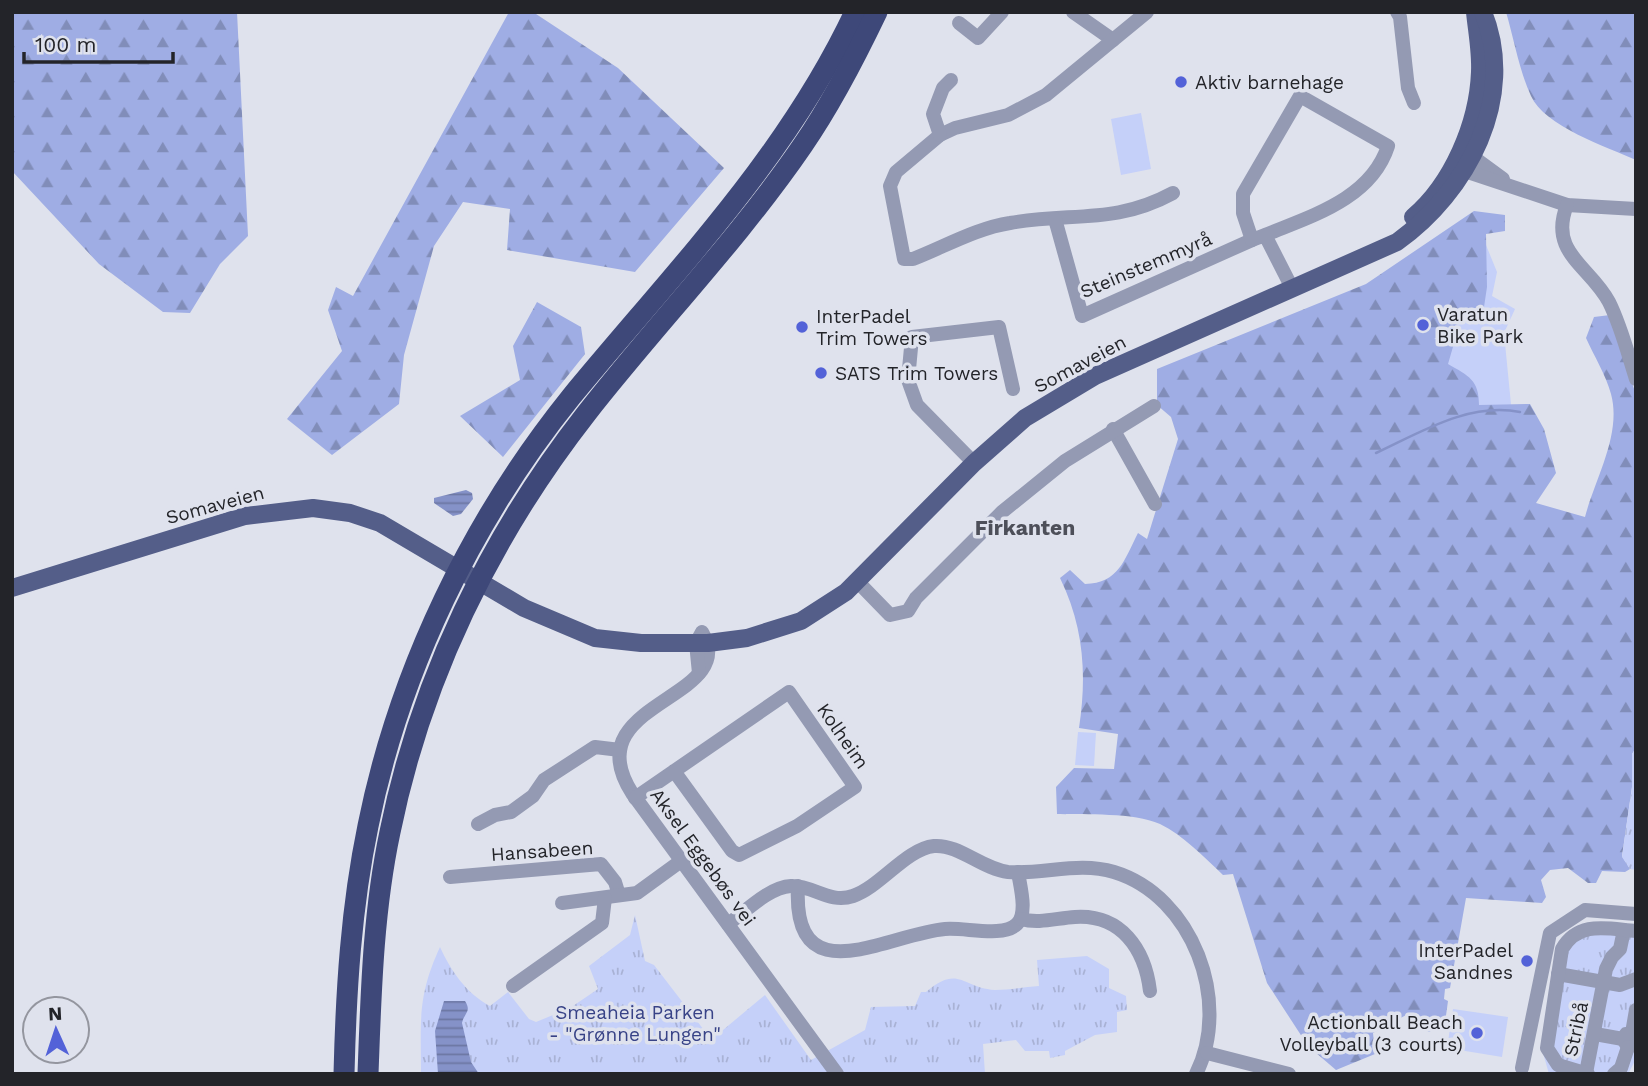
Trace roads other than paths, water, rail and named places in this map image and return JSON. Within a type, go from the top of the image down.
[{"type":"highway","points":[[344,1074],[350,948],[368,824],[404,700],[450,588],[502,496],[569,399],[714,230],[789,130],[855,12]]},
{"type":"highway","points":[[368,1074],[374,951],[393,820],[412,742],[470,596],[519,508],[579,423],[734,237],[805,143],[834,96],[877,12]]},
{"type":"highway","points":[[370,1019],[375,1074]]},
{"type":"main road","name":"Somaveien","points":[[1465,161],[1479,87],[1480,55],[1475,12]]},
{"type":"main road","name":"Somaveien","points":[[12,588],[245,516],[273,510],[313,508],[350,513],[380,523],[536,614],[573,629],[617,641],[702,640],[777,619],[856,580],[974,463],[1051,400],[1095,376],[1369,253],[1418,213],[1441,184],[1465,161],[1489,108],[1494,73],[1491,38],[1483,12]]},
{"type":"street","points":[[959,23],[978,38],[1002,12]]},
{"type":"street","points":[[1073,12],[1113,40]]},
{"type":"street","points":[[1397,12],[1408,88],[1414,103]]},
{"type":"street","points":[[1143,13],[1028,107],[940,135],[891,179],[904,259],[913,259],[1001,224],[1131,212],[1173,193]]},
{"type":"street","points":[[940,135],[933,114],[943,88],[951,80]]},
{"type":"street","name":"Steinstemmyrå","points":[[1055,219],[1080,312],[1085,316],[1259,238],[1348,197],[1371,176],[1388,146],[1300,96],[1243,194],[1243,213],[1259,238],[1292,288]]},
{"type":"street","points":[[1465,161],[1513,186],[1567,205],[1636,209]]},
{"type":"street","points":[[1567,205],[1561,219],[1565,244],[1610,305],[1636,379]]},
{"type":"street","points":[[974,463],[917,405],[908,380],[912,337],[999,327],[1013,389]]},
{"type":"street","points":[[856,580],[890,615],[908,611],[916,598],[1002,512],[1074,454],[1154,406]]},
{"type":"street","points":[[1113,429],[1155,504]]},
{"type":"street","points":[[478,824],[495,815],[511,812],[533,796],[544,780],[595,747],[620,750],[623,739],[635,721],[684,688],[699,673],[702,640]]},
{"type":"street","name":"Kolheim","points":[[635,798],[674,771],[789,692],[855,787],[797,826],[739,855],[732,851],[674,771]]},
{"type":"street","name":"Aksel Eggebøs vei","points":[[620,750],[621,774],[635,798],[837,1074]]},
{"type":"street","points":[[728,924],[782,887],[798,886],[836,899],[853,896],[922,850],[935,846],[949,848],[985,866],[1018,872],[1079,866],[1129,878],[1156,894],[1186,933],[1210,996],[1206,1053],[1196,1074]]},
{"type":"street","points":[[562,903],[637,893],[681,861]]},
{"type":"street","name":"Hansabeen","points":[[450,877],[601,864],[615,882],[612,897]]},
{"type":"street","points":[[1018,872],[1021,919]]},
{"type":"street","points":[[798,886],[799,910],[805,933],[817,947],[832,951],[888,945],[925,931],[966,927],[1002,932],[1012,928],[1021,919],[1087,917],[1111,924],[1133,941],[1140,952],[1150,991]]},
{"type":"street","points":[[513,986],[602,923],[612,897]]},
{"type":"street","points":[[1521,1068],[1550,933],[1584,910],[1636,914]]},
{"type":"street","points":[[1587,1074],[1558,1065],[1547,1048],[1558,974],[1567,941],[1585,928],[1630,930]]},
{"type":"street","name":"Stribå","points":[[1587,1074],[1608,986],[1612,957],[1620,949],[1630,930]]},
{"type":"street","points":[[1558,974],[1608,986],[1636,977]]},
{"type":"street","points":[[1595,1034],[1633,1031],[1625,1060],[1614,1074]]},
{"type":"street","points":[[1206,1053],[1289,1074]]},
{"type":"waterway","points":[[1376,453],[1428,428],[1464,415],[1482,411],[1520,412]]},
{"type":"place","name":"Aktiv barnehage","points":[[1181,82]]},
{"type":"place","name":"Varatun Bike Park","points":[[1423,325]]},
{"type":"place","name":"InterPadel Trim Towers","points":[[802,327]]},
{"type":"place","name":"SATS Trim Towers","points":[[821,373]]},
{"type":"place","name":"InterPadel Sandnes","points":[[1527,961]]},
{"type":"place","name":"Actionball Beach Volleyball (3 courts)","points":[[1477,1033]]},
{"type":"district","name":"Firkanten","points":[[1025,527]]},
{"type":"park label","name":"Smeaheia Parken - \"Grønne Lungen\"","points":[[635,1023]]}]
